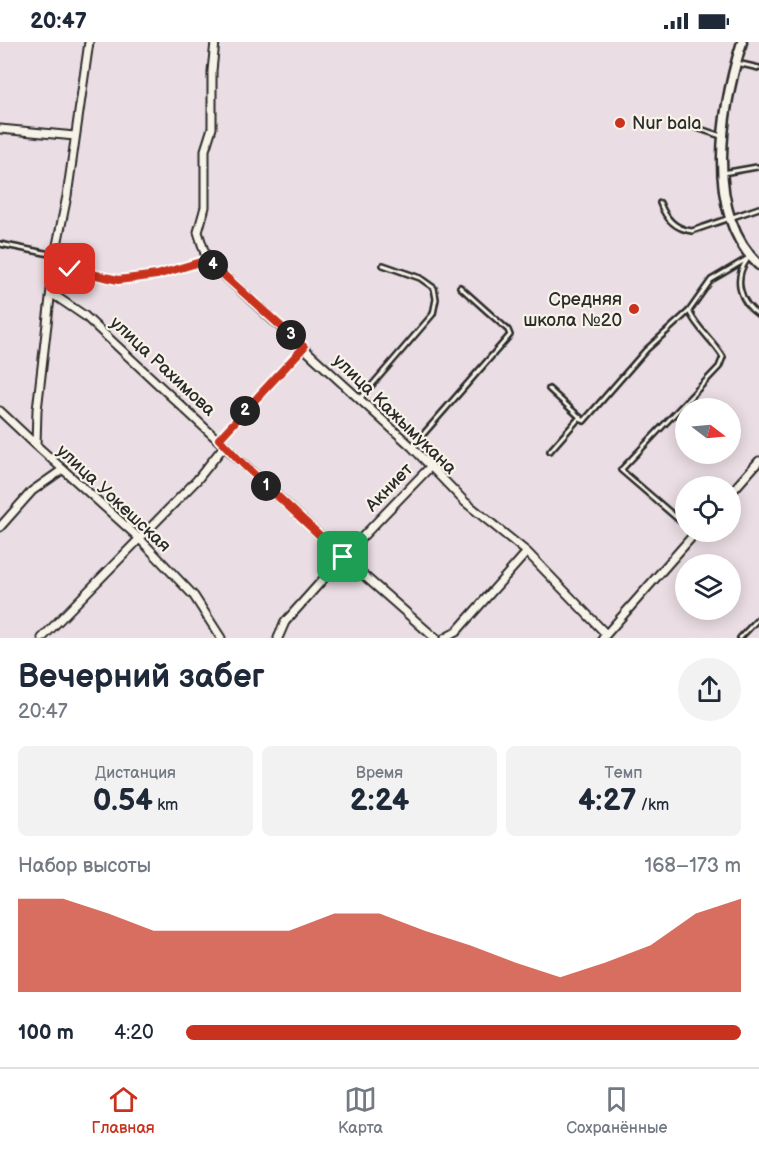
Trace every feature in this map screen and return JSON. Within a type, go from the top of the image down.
[{"type":"street","name":"улица Уокешская","points":[[89,42],[67,196],[55,255],[37,410],[36,445],[139,538],[194,596],[221,638]]},
{"type":"street","points":[[207,260],[198,232],[205,207],[205,150],[212,128],[212,71],[215,42]]},
{"type":"street","points":[[741,42],[722,136],[723,173],[739,238],[750,257],[759,265]]},
{"type":"street","points":[[0,129],[75,136]]},
{"type":"street","name":"улица Кажымукана","points":[[207,260],[412,447],[465,502],[527,552],[605,636]]},
{"type":"street","name":"улица Рахимова","points":[[51,293],[86,316],[343,557],[435,638]]},
{"type":"street","points":[[0,411],[36,445]]},
{"type":"street","points":[[42,638],[197,480],[225,445]]},
{"type":"street","points":[[741,481],[759,461]]},
{"type":"street","name":"Акниет","points":[[278,638],[285,622],[343,557],[430,467]]},
{"type":"street","points":[[0,527],[32,491],[62,470]]},
{"type":"street","points":[[605,636],[686,542]]},
{"type":"street","points":[[445,638],[456,632],[527,552]]},
{"type":"lane","points":[[735,63],[759,68]]},
{"type":"lane","points":[[691,126],[722,136]]},
{"type":"lane","points":[[723,173],[757,166]]},
{"type":"lane","points":[[660,203],[670,222],[686,230],[698,230],[759,208]]},
{"type":"lane","points":[[0,244],[55,255],[70,269],[118,280],[157,275],[207,260]]},
{"type":"lane","points":[[549,388],[584,421],[646,350],[689,311],[711,280],[750,257]]},
{"type":"lane","points":[[750,257],[740,273],[739,284],[746,303],[759,315]]},
{"type":"lane","points":[[360,399],[433,314],[436,299],[434,288],[420,278],[383,265]]},
{"type":"lane","points":[[412,447],[510,335],[508,330],[460,286]]},
{"type":"lane","points":[[675,517],[621,470],[719,367],[723,357],[717,346],[694,323],[689,311]]},
{"type":"lane","points":[[219,439],[304,347]]},
{"type":"lane","points":[[550,450],[580,417]]},
{"type":"lane","points":[[740,638],[759,618]]},
{"type":"place","name":"Nur bala","points":[[620,123]]},
{"type":"place","name":"Средняя школа №20","points":[[634,309]]},
{"type":"route","points":[[70,269],[118,280],[157,275],[207,260],[304,347],[219,439],[343,557]]}]
